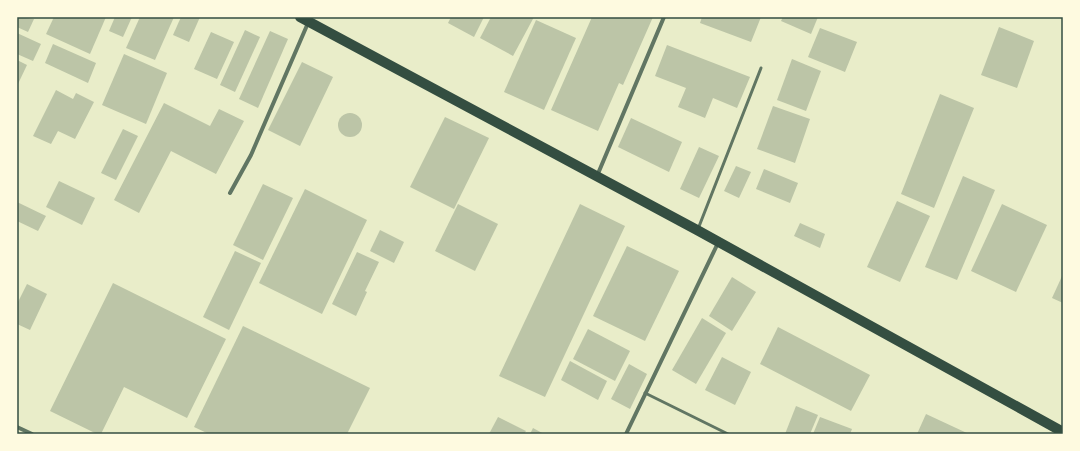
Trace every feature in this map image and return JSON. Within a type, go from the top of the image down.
[{"type":"main road","points":[[304,19],[697,230],[1063,432]]},
{"type":"street","points":[[597,176],[664,17]]},
{"type":"street","points":[[230,193],[250,155],[304,19]]},
{"type":"street","points":[[626,434],[718,242]]},
{"type":"street","points":[[17,427],[32,434]]},
{"type":"lane","points":[[697,230],[761,68]]},
{"type":"lane","points":[[645,394],[728,434]]},
{"type":"building","points":[[17,17],[34,19],[28,32],[17,27]]},
{"type":"building","points":[[54,17],[106,17],[90,54],[46,34]]},
{"type":"building","points":[[115,17],[132,17],[123,37],[109,31]]},
{"type":"building","points":[[140,17],[174,17],[155,60],[126,48]]},
{"type":"building","points":[[181,17],[200,17],[189,42],[173,35]]},
{"type":"building","points":[[451,17],[484,17],[474,37],[448,23]]},
{"type":"building","points":[[491,17],[534,17],[513,56],[480,38]]},
{"type":"building","points":[[592,17],[653,17],[623,85],[619,83],[598,131],[551,110]]},
{"type":"building","points":[[702,17],[761,17],[751,42],[700,23]]},
{"type":"building","points":[[783,17],[818,17],[811,34],[781,21]]},
{"type":"building","points":[[536,20],[576,38],[544,110],[504,92]]},
{"type":"building","points":[[999,27],[1034,41],[1017,88],[981,75]]},
{"type":"building","points":[[820,28],[857,42],[845,72],[808,57]]},
{"type":"building","points":[[245,30],[260,37],[235,92],[220,85]]},
{"type":"building","points":[[270,31],[288,39],[258,108],[239,99]]},
{"type":"building","points":[[211,32],[234,42],[217,79],[194,69]]},
{"type":"building","points":[[17,33],[41,44],[33,61],[17,54]]},
{"type":"building","points":[[53,44],[96,63],[88,83],[45,63]]},
{"type":"building","points":[[667,45],[750,77],[737,108],[713,98],[705,118],[678,107],[686,88],[655,76]]},
{"type":"building","points":[[124,54],[167,73],[146,124],[102,105]]},
{"type":"building","points":[[792,59],[821,71],[806,111],[777,100]]},
{"type":"building","points":[[17,60],[27,65],[17,86]]},
{"type":"building","points":[[302,62],[333,77],[300,146],[268,130]]},
{"type":"building","points":[[56,90],[73,99],[76,93],[94,102],[75,139],[58,131],[51,144],[33,136]]},
{"type":"building","points":[[940,94],[974,108],[934,208],[901,194]]},
{"type":"building","points":[[164,103],[210,126],[219,109],[244,121],[216,174],[171,151],[139,213],[114,200]]},
{"type":"building","points":[[773,106],[810,119],[795,163],[757,149]]},
{"type":"building","points":[[350,113],[359,116],[362,125],[359,134],[350,137],[341,134],[338,125],[341,116]]},
{"type":"building","points":[[445,117],[489,138],[454,209],[410,187]]},
{"type":"building","points":[[631,118],[682,142],[669,172],[618,147]]},
{"type":"building","points":[[123,129],[138,136],[116,180],[101,173]]},
{"type":"building","points":[[699,147],[719,156],[699,198],[680,189]]},
{"type":"building","points":[[736,166],[751,172],[739,198],[724,191]]},
{"type":"building","points":[[764,169],[798,183],[790,203],[756,189]]},
{"type":"building","points":[[963,176],[995,190],[957,280],[925,267]]},
{"type":"building","points":[[59,181],[95,198],[82,225],[46,207]]},
{"type":"building","points":[[263,184],[293,198],[263,260],[233,245]]},
{"type":"building","points":[[305,189],[367,220],[322,314],[259,283]]},
{"type":"building","points":[[897,201],[930,216],[900,282],[867,267]]},
{"type":"building","points":[[17,202],[46,216],[38,231],[17,221]]},
{"type":"building","points":[[458,204],[498,224],[475,271],[435,251]]},
{"type":"building","points":[[580,204],[625,226],[545,397],[499,376]]},
{"type":"building","points":[[1002,204],[1047,225],[1016,292],[971,271]]},
{"type":"building","points":[[800,223],[825,234],[820,248],[794,236]]},
{"type":"building","points":[[380,230],[404,242],[394,263],[370,251]]},
{"type":"building","points":[[627,246],[679,271],[645,341],[593,316]]},
{"type":"building","points":[[235,251],[261,263],[229,330],[203,317]]},
{"type":"building","points":[[357,252],[379,262],[365,291],[367,292],[356,316],[332,304]]},
{"type":"building","points":[[1063,274],[1063,303],[1052,298]]},
{"type":"building","points":[[732,277],[756,292],[732,331],[709,316]]},
{"type":"building","points":[[113,283],[226,339],[187,418],[124,387],[101,434],[97,434],[50,411]]},
{"type":"building","points":[[27,284],[47,294],[30,330],[17,324],[17,304]]},
{"type":"building","points":[[702,318],[726,333],[696,384],[672,370]]},
{"type":"building","points":[[243,326],[370,388],[347,434],[209,434],[194,427]]},
{"type":"building","points":[[778,327],[870,375],[851,411],[760,364]]},
{"type":"building","points":[[588,329],[630,351],[615,381],[573,359]]},
{"type":"building","points":[[722,357],[751,372],[735,405],[705,390]]},
{"type":"building","points":[[570,361],[607,381],[598,400],[561,380]]},
{"type":"building","points":[[629,364],[647,374],[630,409],[611,399]]},
{"type":"building","points":[[796,406],[818,415],[810,434],[785,434]]},
{"type":"building","points":[[926,414],[969,434],[917,434]]},
{"type":"building","points":[[498,417],[526,431],[524,434],[489,434]]},
{"type":"building","points":[[820,417],[852,429],[850,434],[813,434]]},
{"type":"building","points":[[533,428],[544,434],[530,434]]}]
